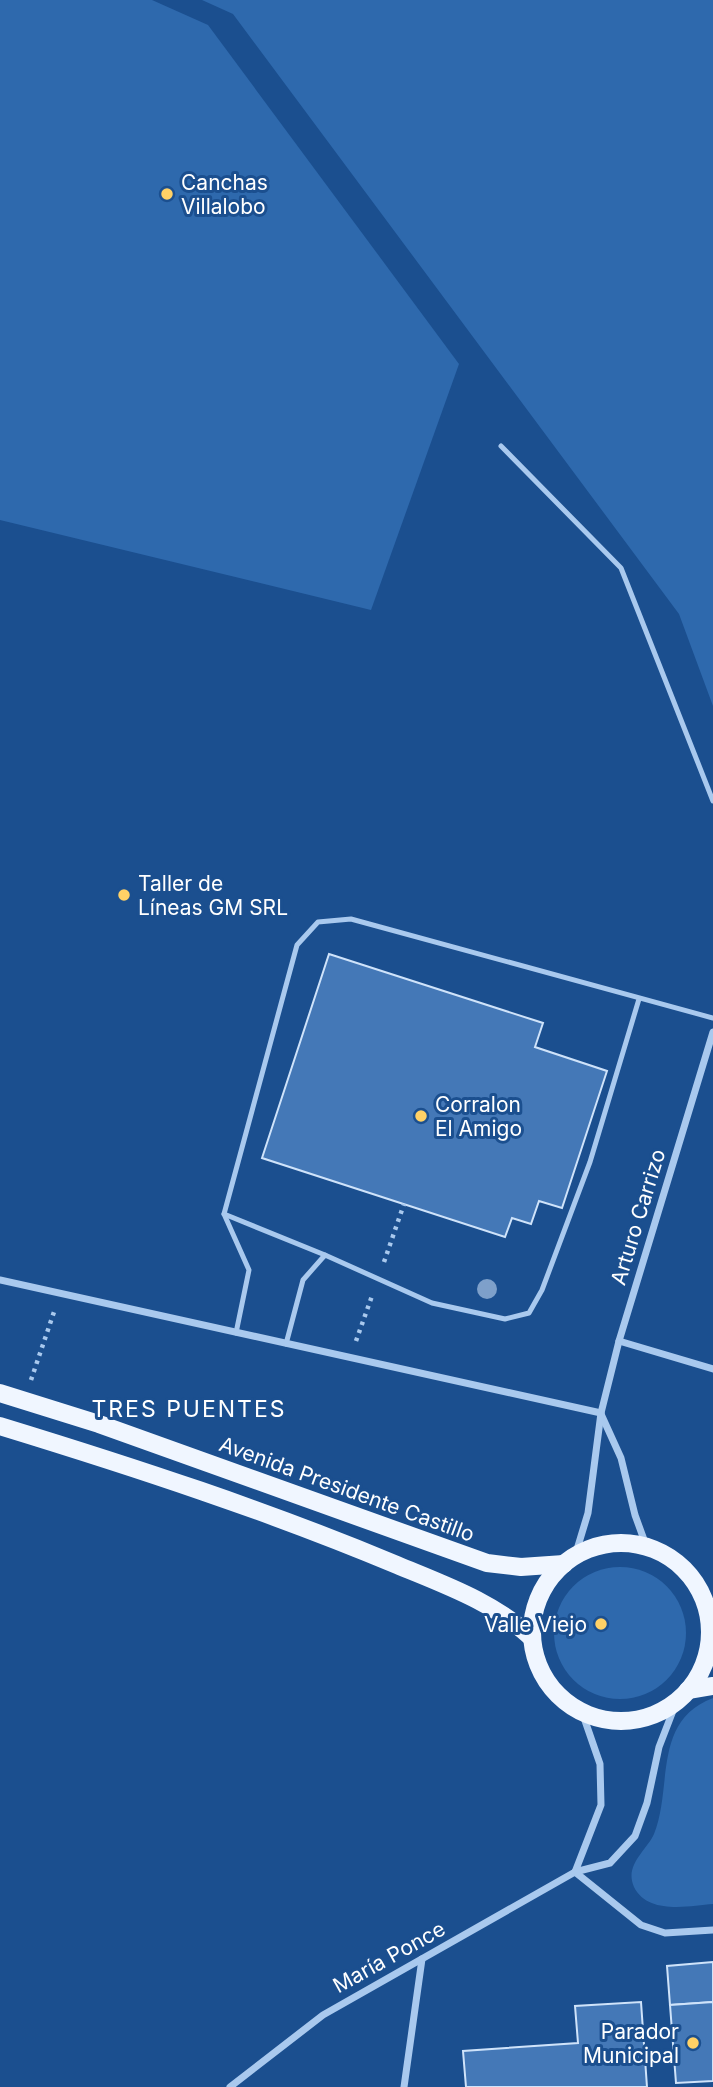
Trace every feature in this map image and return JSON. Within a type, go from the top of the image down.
[{"type":"main road","name":"Avenida Presidente Castillo","points":[[0,1393],[99,1423],[487,1563],[521,1567],[569,1560]]},
{"type":"main road","points":[[0,1426],[88,1453],[340,1541],[498,1611],[509,1617],[532,1638]]},
{"type":"main road","points":[[682,1697],[706,1660],[711,1633],[710,1609],[696,1583],[678,1564],[647,1548],[616,1543],[595,1547],[569,1560],[543,1587],[534,1611],[532,1638],[540,1671],[555,1693],[582,1712],[601,1720],[627,1722],[653,1716],[682,1697],[713,1686]]},
{"type":"street","name":"Arturo Carrizo","points":[[569,1560],[588,1513],[601,1413],[619,1341],[713,1032]]},
{"type":"street","points":[[0,1280],[601,1413],[621,1458],[635,1515],[647,1548]]},
{"type":"street","points":[[619,1341],[713,1369]]},
{"type":"street","name":"María Ponce","points":[[230,2087],[323,2015],[575,1872],[610,1864],[635,1836],[647,1803],[659,1747],[682,1697]]},
{"type":"street","points":[[582,1712],[600,1764],[601,1805],[575,1872],[641,1925],[665,1933],[713,1930]]},
{"type":"street","points":[[404,2087],[422,1959]]},
{"type":"lane","points":[[501,446],[621,568],[713,801]]},
{"type":"lane","points":[[236,1333],[249,1270],[224,1214],[297,945],[318,922],[351,919],[713,1018]]},
{"type":"lane","points":[[224,1214],[326,1255],[432,1303],[505,1319],[529,1313],[542,1290],[590,1162],[639,999]]},
{"type":"lane","points":[[286,1344],[303,1280],[326,1255]]},
{"type":"path","points":[[24,1401],[60,1294]]},
{"type":"shaded area","name":"Canchas Villalobo","points":[[0,0],[152,0],[208,25],[459,364],[371,610],[0,520]]},
{"type":"shaded area","points":[[202,0],[713,0],[713,706],[679,614],[233,14]]},
{"type":"shaded area","points":[[620,1567],[645,1572],[666,1587],[681,1608],[686,1633],[681,1658],[666,1679],[645,1694],[620,1699],[595,1694],[574,1679],[559,1658],[554,1633],[559,1608],[574,1587],[595,1572]]},
{"type":"shaded area","points":[[713,1698],[713,1904],[681,1907],[659,1905],[640,1896],[634,1887],[632,1872],[654,1834],[673,1739],[681,1722],[694,1709]]},
{"type":"building","points":[[329,954],[543,1023],[535,1047],[607,1071],[562,1208],[539,1201],[531,1224],[512,1218],[505,1237],[262,1158]]},
{"type":"building","points":[[713,1962],[713,2002],[670,2005],[667,1966]]},
{"type":"building","points":[[641,2002],[647,2087],[466,2087],[463,2051],[578,2043],[575,2006]]},
{"type":"building","name":"Parador Municipal","points":[[713,2002],[713,2081],[676,2083],[670,2005]]},
{"type":"place","name":"Canchas Villalobo","points":[[167,194]]},
{"type":"place","name":"Taller de Líneas GM SRL","points":[[124,895]]},
{"type":"place","name":"Corralon El Amigo","points":[[421,1116]]},
{"type":"place","name":"Valle Viejo","points":[[601,1624]]},
{"type":"place","name":"Parador Municipal","points":[[693,2043]]},
{"type":"district","name":"TRES PUENTES","points":[[189,1409]]}]
